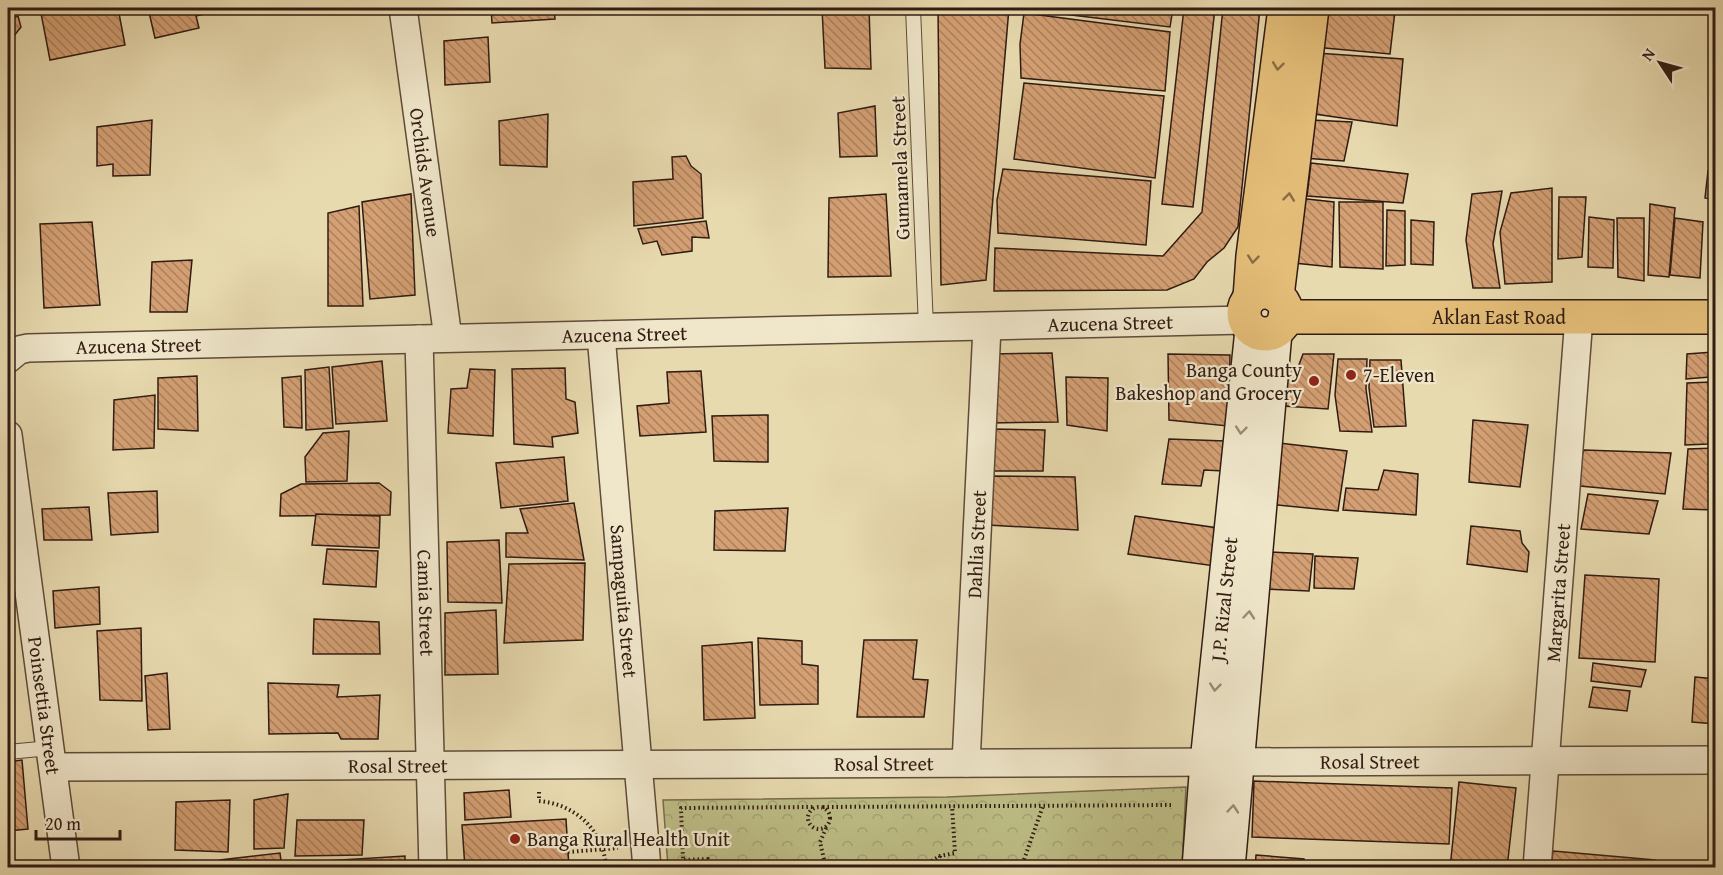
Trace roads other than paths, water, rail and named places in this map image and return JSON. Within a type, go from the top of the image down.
[{"type":"main road","points":[[1264,316],[1253,256],[1286,8]]},
{"type":"main road","points":[[1264,316],[1312,8]]},
{"type":"main road","name":"Aklan East Road","points":[[1264,316],[1716,317]]},
{"type":"main road","name":"J.P. Rizal Street","points":[[1199,867],[1222,762],[1264,316]]},
{"type":"main road","name":"J.P. Rizal Street","points":[[1222,762],[1228,867]]},
{"type":"street","name":"Orchids Avenue","points":[[403,8],[448,338]]},
{"type":"street","name":"Azucena Street","points":[[8,359],[19,350],[28,348],[987,327],[1264,316]]},
{"type":"street","name":"Margarita Street","points":[[1537,867],[1579,317]]},
{"type":"street","name":"Dahlia Street","points":[[966,763],[987,327]]},
{"type":"street","name":"Sampaguita Street","points":[[602,335],[646,857]]},
{"type":"street","name":"Camia Street","points":[[419,339],[433,867]]},
{"type":"street","name":"Poinsettia Street","points":[[8,435],[66,867]]},
{"type":"street","name":"Rosal Street","points":[[52,757],[430,766],[1716,760]]},
{"type":"lane","name":"Gumamela Street","points":[[913,8],[926,328]]},
{"type":"lane","points":[[8,752],[52,757]]},
{"type":"place","name":"7-Eleven","points":[[1351,375]]},
{"type":"place","name":"Banga County Bakeshop and Grocery","points":[[1314,381]]},
{"type":"place","name":"Banga Rural Health Unit","points":[[515,839]]}]
